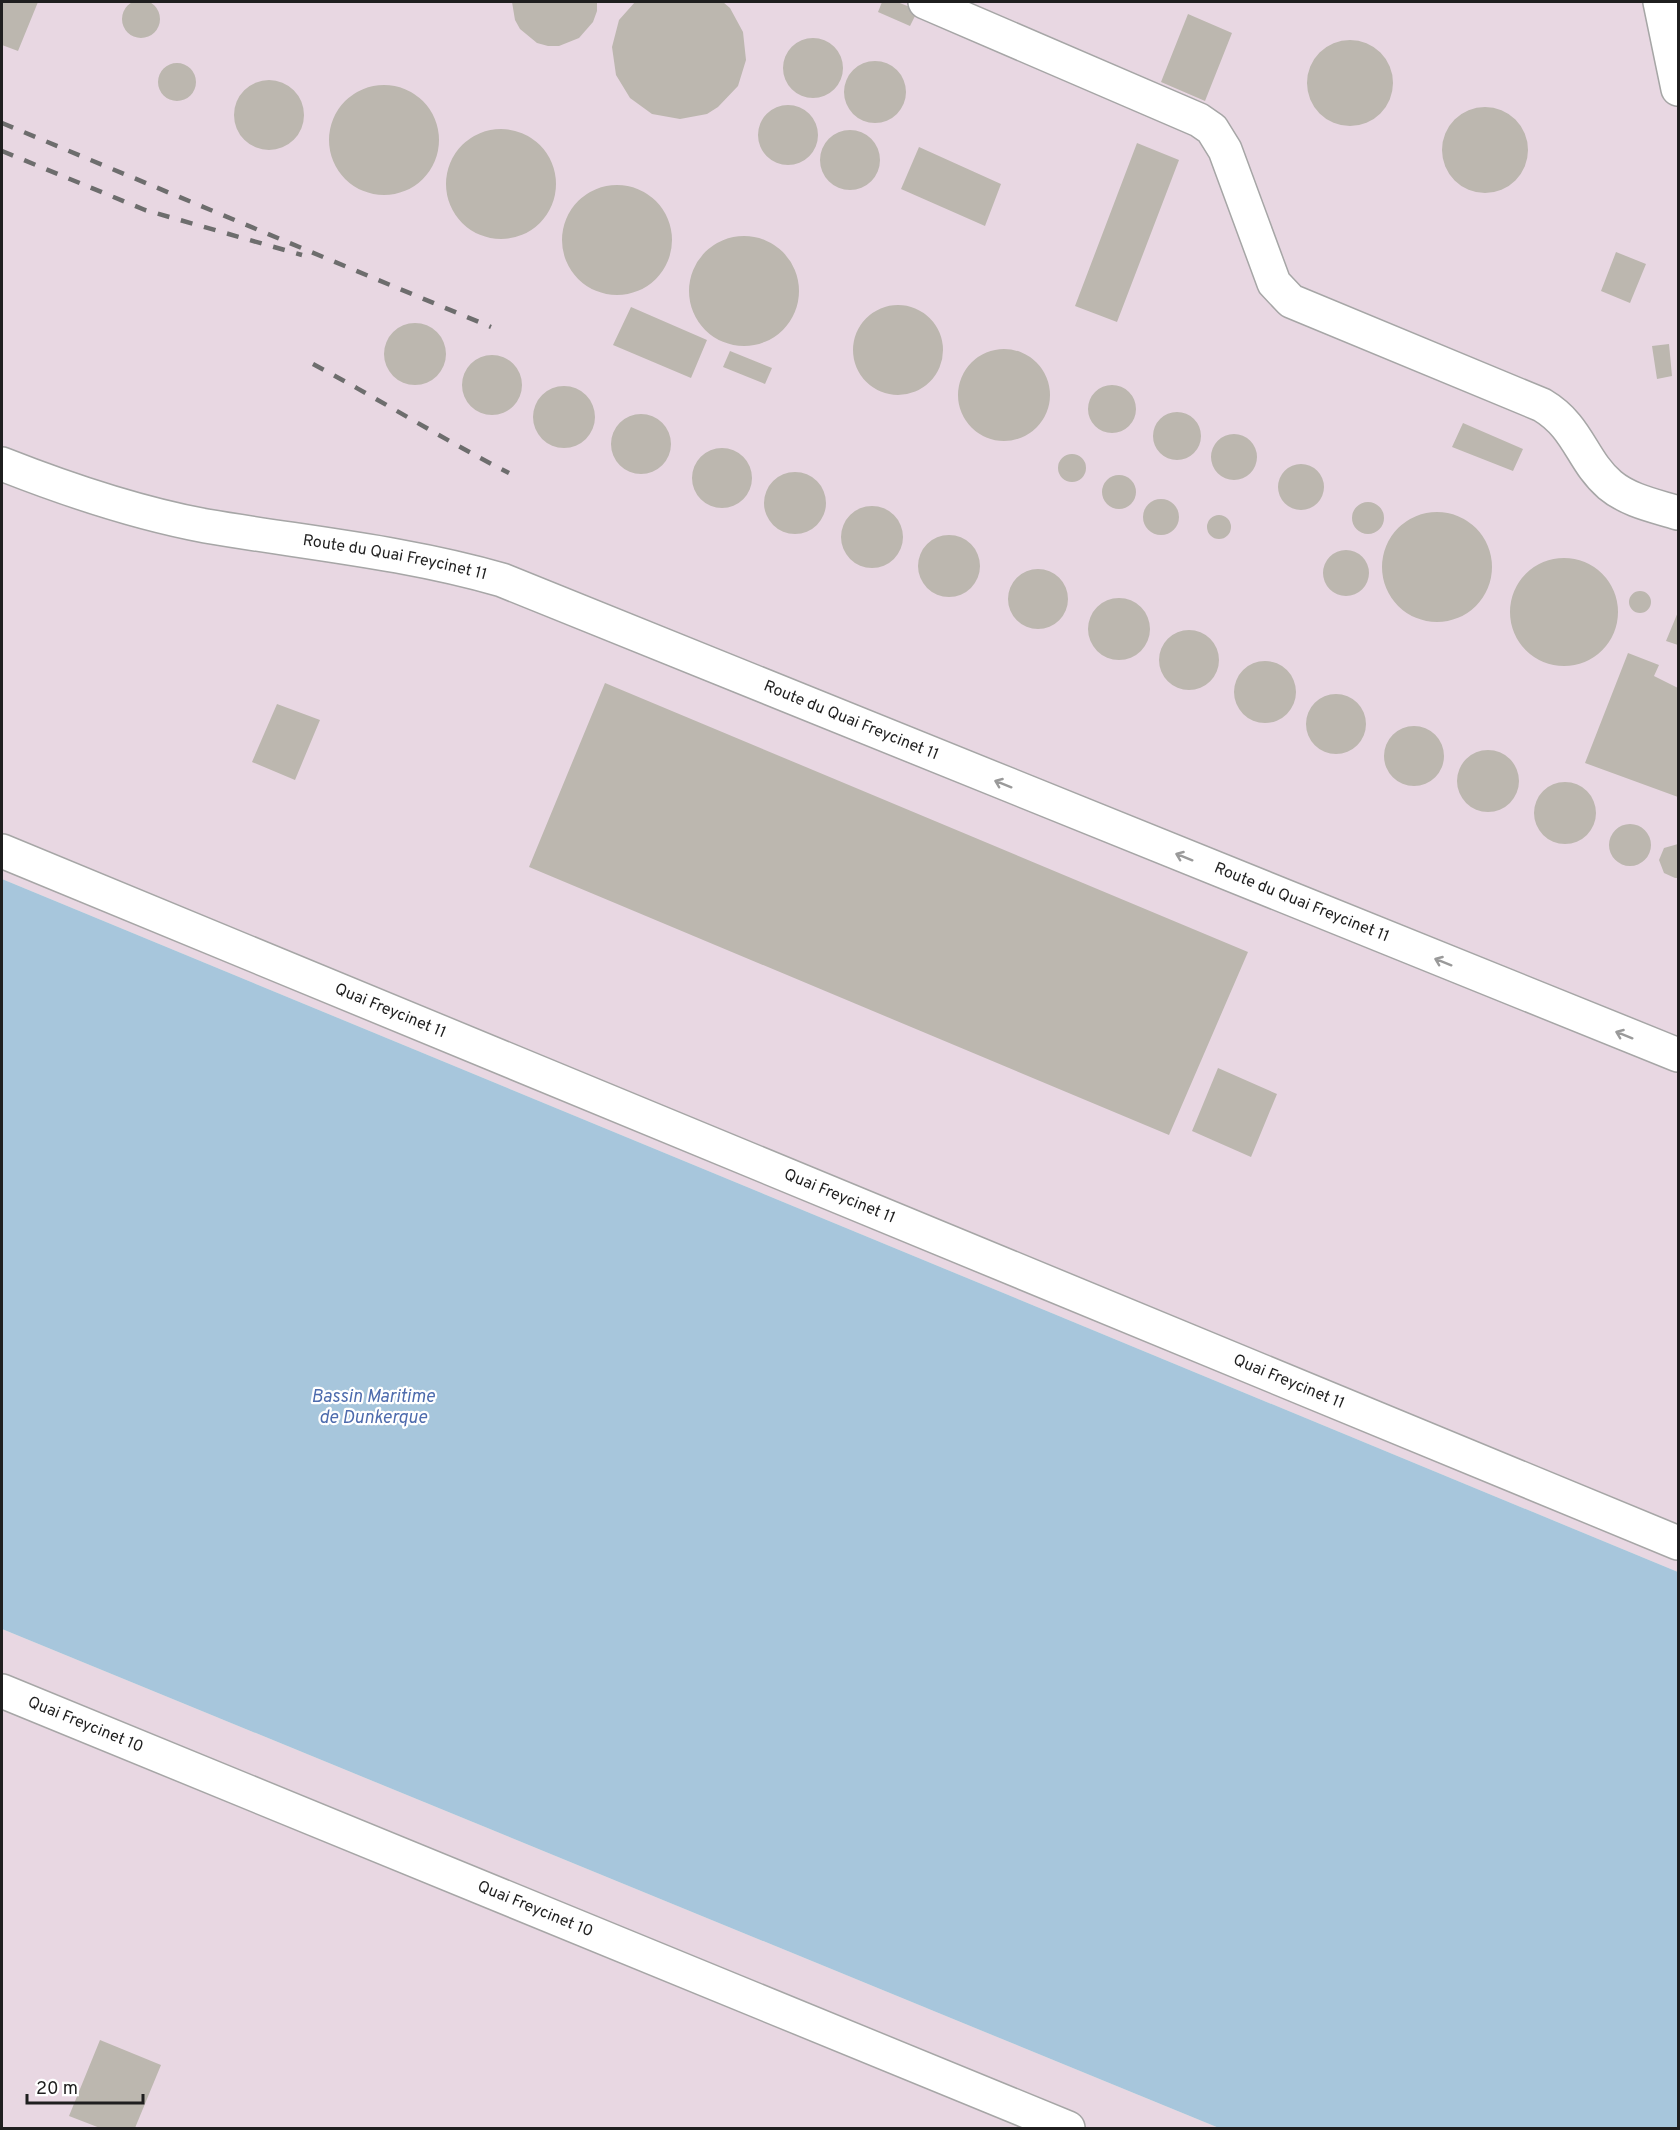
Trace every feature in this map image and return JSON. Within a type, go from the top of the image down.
[{"type":"street","points":[[925,2],[1199,120],[1219,138],[1274,283],[1291,301],[1542,405],[1566,423],[1594,467],[1612,487],[1639,500],[1678,513]]},
{"type":"street","points":[[1660,2],[1678,89]]},
{"type":"street","name":"Route du Quai Freycinet 11","points":[[2,464],[114,503],[176,520],[422,560],[470,571],[534,592],[893,740],[1678,1055]]},
{"type":"street","name":"Quai Freycinet 11","points":[[2,851],[1678,1543]]},
{"type":"street","name":"Quai Freycinet 10","points":[[2,1691],[1068,2128]]},
{"type":"shaded area","points":[[2,2],[1678,2],[1678,1572],[2,879]]},
{"type":"shaded area","points":[[2,1629],[1219,2128],[2,2128]]},
{"type":"water","name":"Bassin Maritime de Dunkerque","points":[[2,879],[1678,1572],[1678,2128],[1219,2128],[2,1629]]},
{"type":"building","points":[[141,0],[155,5],[160,19],[155,33],[141,38],[127,33],[122,19],[127,5]]},
{"type":"building","points":[[2,2],[38,2],[18,51],[2,45]]},
{"type":"building","points":[[512,2],[597,2],[597,11],[593,22],[579,38],[559,46],[548,46],[537,43],[520,29],[515,20]]},
{"type":"building","points":[[635,2],[723,2],[730,8],[743,32],[746,60],[738,86],[718,107],[707,114],[680,119],[652,114],[630,98],[616,75],[612,47],[619,20]]},
{"type":"building","points":[[882,2],[897,2],[918,10],[910,26],[878,12]]},
{"type":"building","points":[[1188,14],[1232,33],[1205,101],[1161,82]]},
{"type":"building","points":[[813,38],[830,43],[838,51],[843,68],[838,85],[830,93],[813,98],[796,93],[788,85],[783,68],[788,51],[796,43]]},
{"type":"building","points":[[1350,40],[1366,44],[1380,53],[1389,67],[1393,83],[1389,99],[1380,113],[1366,122],[1350,126],[1334,122],[1320,113],[1311,99],[1307,83],[1311,67],[1320,53],[1334,44]]},
{"type":"building","points":[[875,61],[892,66],[897,70],[901,75],[906,92],[901,109],[897,114],[892,118],[875,123],[858,118],[853,114],[849,109],[844,92],[849,75],[853,70],[858,66]]},
{"type":"building","points":[[177,63],[191,68],[196,82],[191,96],[177,101],[163,96],[158,82],[163,68]]},
{"type":"building","points":[[269,80],[282,83],[294,90],[301,102],[304,115],[301,128],[294,140],[282,147],[269,150],[256,147],[244,140],[237,128],[234,115],[237,102],[244,90],[256,83]]},
{"type":"building","points":[[384,85],[405,90],[423,101],[434,119],[439,140],[434,161],[423,179],[405,190],[384,195],[363,190],[345,179],[334,161],[329,140],[334,119],[345,101],[363,90]]},
{"type":"building","points":[[788,105],[800,107],[813,118],[818,135],[816,147],[805,160],[788,165],[776,163],[763,152],[758,135],[760,123],[771,110]]},
{"type":"building","points":[[1485,107],[1501,111],[1515,120],[1524,134],[1528,150],[1524,166],[1515,180],[1501,189],[1485,193],[1469,189],[1455,180],[1446,166],[1442,150],[1446,134],[1455,120],[1469,111]]},
{"type":"building","points":[[501,129],[522,133],[540,145],[552,163],[556,184],[552,205],[540,223],[522,235],[501,239],[480,235],[462,223],[450,205],[446,184],[450,163],[462,145],[480,133]]},
{"type":"building","points":[[844,130],[856,130],[872,138],[878,148],[880,160],[878,172],[872,182],[856,190],[844,190],[828,182],[820,166],[820,154],[828,138]]},
{"type":"building","points":[[1137,143],[1179,160],[1117,322],[1075,306]]},
{"type":"building","points":[[919,147],[1001,184],[985,226],[901,189]]},
{"type":"building","points":[[617,185],[638,190],[656,201],[667,219],[672,240],[667,261],[656,279],[638,290],[617,295],[596,290],[578,279],[567,261],[562,240],[567,219],[578,201],[596,190]]},
{"type":"building","points":[[744,236],[765,240],[783,252],[795,270],[799,291],[795,312],[783,330],[765,342],[744,346],[723,342],[705,330],[693,312],[689,291],[693,270],[705,252],[723,240]]},
{"type":"building","points":[[1616,252],[1646,264],[1630,303],[1601,291]]},
{"type":"building","points":[[898,305],[915,309],[930,318],[939,333],[943,350],[939,367],[930,382],[915,391],[898,395],[881,391],[866,382],[857,367],[853,350],[857,333],[866,318],[881,309]]},
{"type":"building","points":[[631,307],[707,340],[691,378],[613,345]]},
{"type":"building","points":[[415,323],[432,328],[437,332],[441,337],[446,354],[441,371],[437,376],[432,380],[415,385],[398,380],[393,376],[389,371],[384,354],[389,337],[393,332],[398,328]]},
{"type":"building","points":[[1669,344],[1672,376],[1657,379],[1652,346]]},
{"type":"building","points":[[1004,349],[1022,352],[1037,362],[1047,377],[1050,395],[1047,413],[1037,428],[1022,438],[1004,441],[986,438],[971,428],[961,413],[958,395],[961,377],[971,362],[986,352]]},
{"type":"building","points":[[730,351],[772,368],[765,384],[723,367]]},
{"type":"building","points":[[486,355],[498,355],[509,360],[517,368],[522,385],[520,397],[509,410],[498,415],[486,415],[475,410],[467,402],[462,391],[462,379],[467,368],[475,360]]},
{"type":"building","points":[[1107,385],[1117,385],[1129,392],[1136,404],[1136,414],[1129,426],[1117,433],[1107,433],[1092,422],[1088,414],[1088,404],[1099,389]]},
{"type":"building","points":[[564,386],[586,395],[595,417],[586,439],[564,448],[542,439],[533,417],[542,395]]},
{"type":"building","points":[[1177,412],[1194,419],[1201,436],[1194,453],[1177,460],[1160,453],[1153,436],[1160,419]]},
{"type":"building","points":[[635,414],[647,414],[658,419],[666,427],[671,444],[669,456],[658,469],[647,474],[635,474],[624,469],[616,461],[611,450],[611,438],[616,427],[624,419]]},
{"type":"building","points":[[1463,423],[1523,449],[1513,471],[1452,447]]},
{"type":"building","points":[[1239,434],[1251,440],[1256,448],[1256,466],[1251,474],[1243,479],[1229,480],[1217,474],[1212,466],[1211,452],[1217,440],[1225,435]]},
{"type":"building","points":[[716,448],[728,448],[739,453],[747,461],[752,478],[750,490],[739,503],[728,508],[716,508],[705,503],[697,495],[692,484],[692,472],[697,461],[705,453]]},
{"type":"building","points":[[1072,454],[1082,458],[1086,468],[1082,478],[1072,482],[1062,478],[1058,468],[1062,458]]},
{"type":"building","points":[[1301,464],[1310,465],[1317,471],[1323,478],[1323,496],[1317,503],[1310,509],[1301,510],[1292,509],[1285,503],[1279,496],[1278,487],[1279,478],[1285,471],[1292,465]]},
{"type":"building","points":[[795,472],[807,474],[817,481],[824,491],[826,503],[824,515],[817,525],[807,532],[795,534],[783,532],[773,525],[766,515],[764,503],[766,491],[773,481],[783,474]]},
{"type":"building","points":[[1119,475],[1131,480],[1136,492],[1131,504],[1119,509],[1107,504],[1102,492],[1107,480]]},
{"type":"building","points":[[1161,499],[1173,505],[1179,517],[1173,529],[1161,535],[1149,529],[1143,517],[1149,505]]},
{"type":"building","points":[[1368,502],[1380,506],[1384,518],[1380,530],[1368,534],[1356,530],[1352,518],[1356,506]]},
{"type":"building","points":[[872,506],[894,515],[903,537],[894,559],[872,568],[850,559],[841,537],[850,515]]},
{"type":"building","points":[[1437,512],[1458,516],[1476,528],[1488,546],[1492,567],[1488,588],[1476,606],[1458,618],[1437,622],[1416,618],[1398,606],[1386,588],[1382,567],[1386,546],[1398,528],[1416,516]]},
{"type":"building","points":[[1219,515],[1224,516],[1230,522],[1230,532],[1224,538],[1219,539],[1214,538],[1208,532],[1207,527],[1208,522],[1214,516]]},
{"type":"building","points":[[949,535],[971,544],[980,566],[971,588],[949,597],[927,588],[918,566],[927,544]]},
{"type":"building","points":[[1346,550],[1355,551],[1363,556],[1368,564],[1368,582],[1363,590],[1355,595],[1346,596],[1337,595],[1329,590],[1324,582],[1323,573],[1324,564],[1329,556],[1337,551]]},
{"type":"building","points":[[1564,558],[1585,562],[1602,574],[1614,591],[1618,612],[1614,633],[1602,650],[1585,662],[1564,666],[1543,662],[1526,650],[1514,633],[1510,612],[1514,591],[1526,574],[1543,562]]},
{"type":"building","points":[[1032,569],[1044,569],[1055,574],[1063,582],[1068,599],[1066,611],[1055,624],[1044,629],[1032,629],[1021,624],[1013,616],[1008,605],[1008,593],[1013,582],[1021,574]]},
{"type":"building","points":[[1640,591],[1648,594],[1651,602],[1648,610],[1640,613],[1632,610],[1629,602],[1632,594]]},
{"type":"building","points":[[1113,598],[1125,598],[1141,607],[1148,617],[1150,629],[1148,641],[1141,651],[1125,660],[1113,660],[1102,655],[1093,646],[1088,635],[1088,623],[1093,612],[1102,603]]},
{"type":"building","points":[[1678,612],[1678,645],[1666,641]]},
{"type":"building","points":[[1189,630],[1206,635],[1214,643],[1219,660],[1214,677],[1206,685],[1189,690],[1172,685],[1164,677],[1159,660],[1164,643],[1172,635]]},
{"type":"building","points":[[1628,653],[1659,665],[1654,676],[1678,688],[1678,797],[1585,763]]},
{"type":"building","points":[[1259,661],[1271,661],[1287,670],[1294,680],[1296,692],[1294,704],[1287,714],[1271,723],[1259,723],[1248,718],[1239,709],[1234,698],[1234,686],[1239,675],[1248,666]]},
{"type":"building","points":[[605,683],[1248,952],[1169,1135],[529,867]]},
{"type":"building","points":[[1330,694],[1342,694],[1353,699],[1361,707],[1366,724],[1364,736],[1353,749],[1342,754],[1330,754],[1319,749],[1311,741],[1306,730],[1306,718],[1311,707],[1319,699]]},
{"type":"building","points":[[277,704],[320,720],[295,780],[252,762]]},
{"type":"building","points":[[1408,726],[1420,726],[1431,731],[1439,739],[1444,756],[1442,768],[1431,781],[1420,786],[1408,786],[1397,781],[1389,773],[1384,762],[1384,750],[1389,739],[1397,731]]},
{"type":"building","points":[[1488,750],[1505,755],[1510,759],[1514,764],[1519,781],[1514,798],[1510,803],[1505,807],[1488,812],[1471,807],[1466,803],[1462,798],[1457,781],[1462,764],[1466,759],[1471,755]]},
{"type":"building","points":[[1559,782],[1571,782],[1587,791],[1594,801],[1596,813],[1594,825],[1587,835],[1571,844],[1559,844],[1548,839],[1539,830],[1534,819],[1534,807],[1539,796],[1548,787]]},
{"type":"building","points":[[1630,824],[1645,830],[1651,845],[1645,860],[1630,866],[1615,860],[1609,845],[1615,830]]},
{"type":"building","points":[[1678,844],[1678,878],[1675,878],[1664,873],[1659,860],[1664,848]]},
{"type":"building","points":[[1218,1068],[1277,1094],[1251,1157],[1192,1131]]},
{"type":"building","points":[[100,2040],[161,2065],[135,2128],[100,2128],[69,2116]]},
{"type":"railway","points":[[2,123],[491,327]]},
{"type":"railway","points":[[2,151],[145,210],[302,255]]},
{"type":"railway","points":[[313,364],[509,473]]}]
